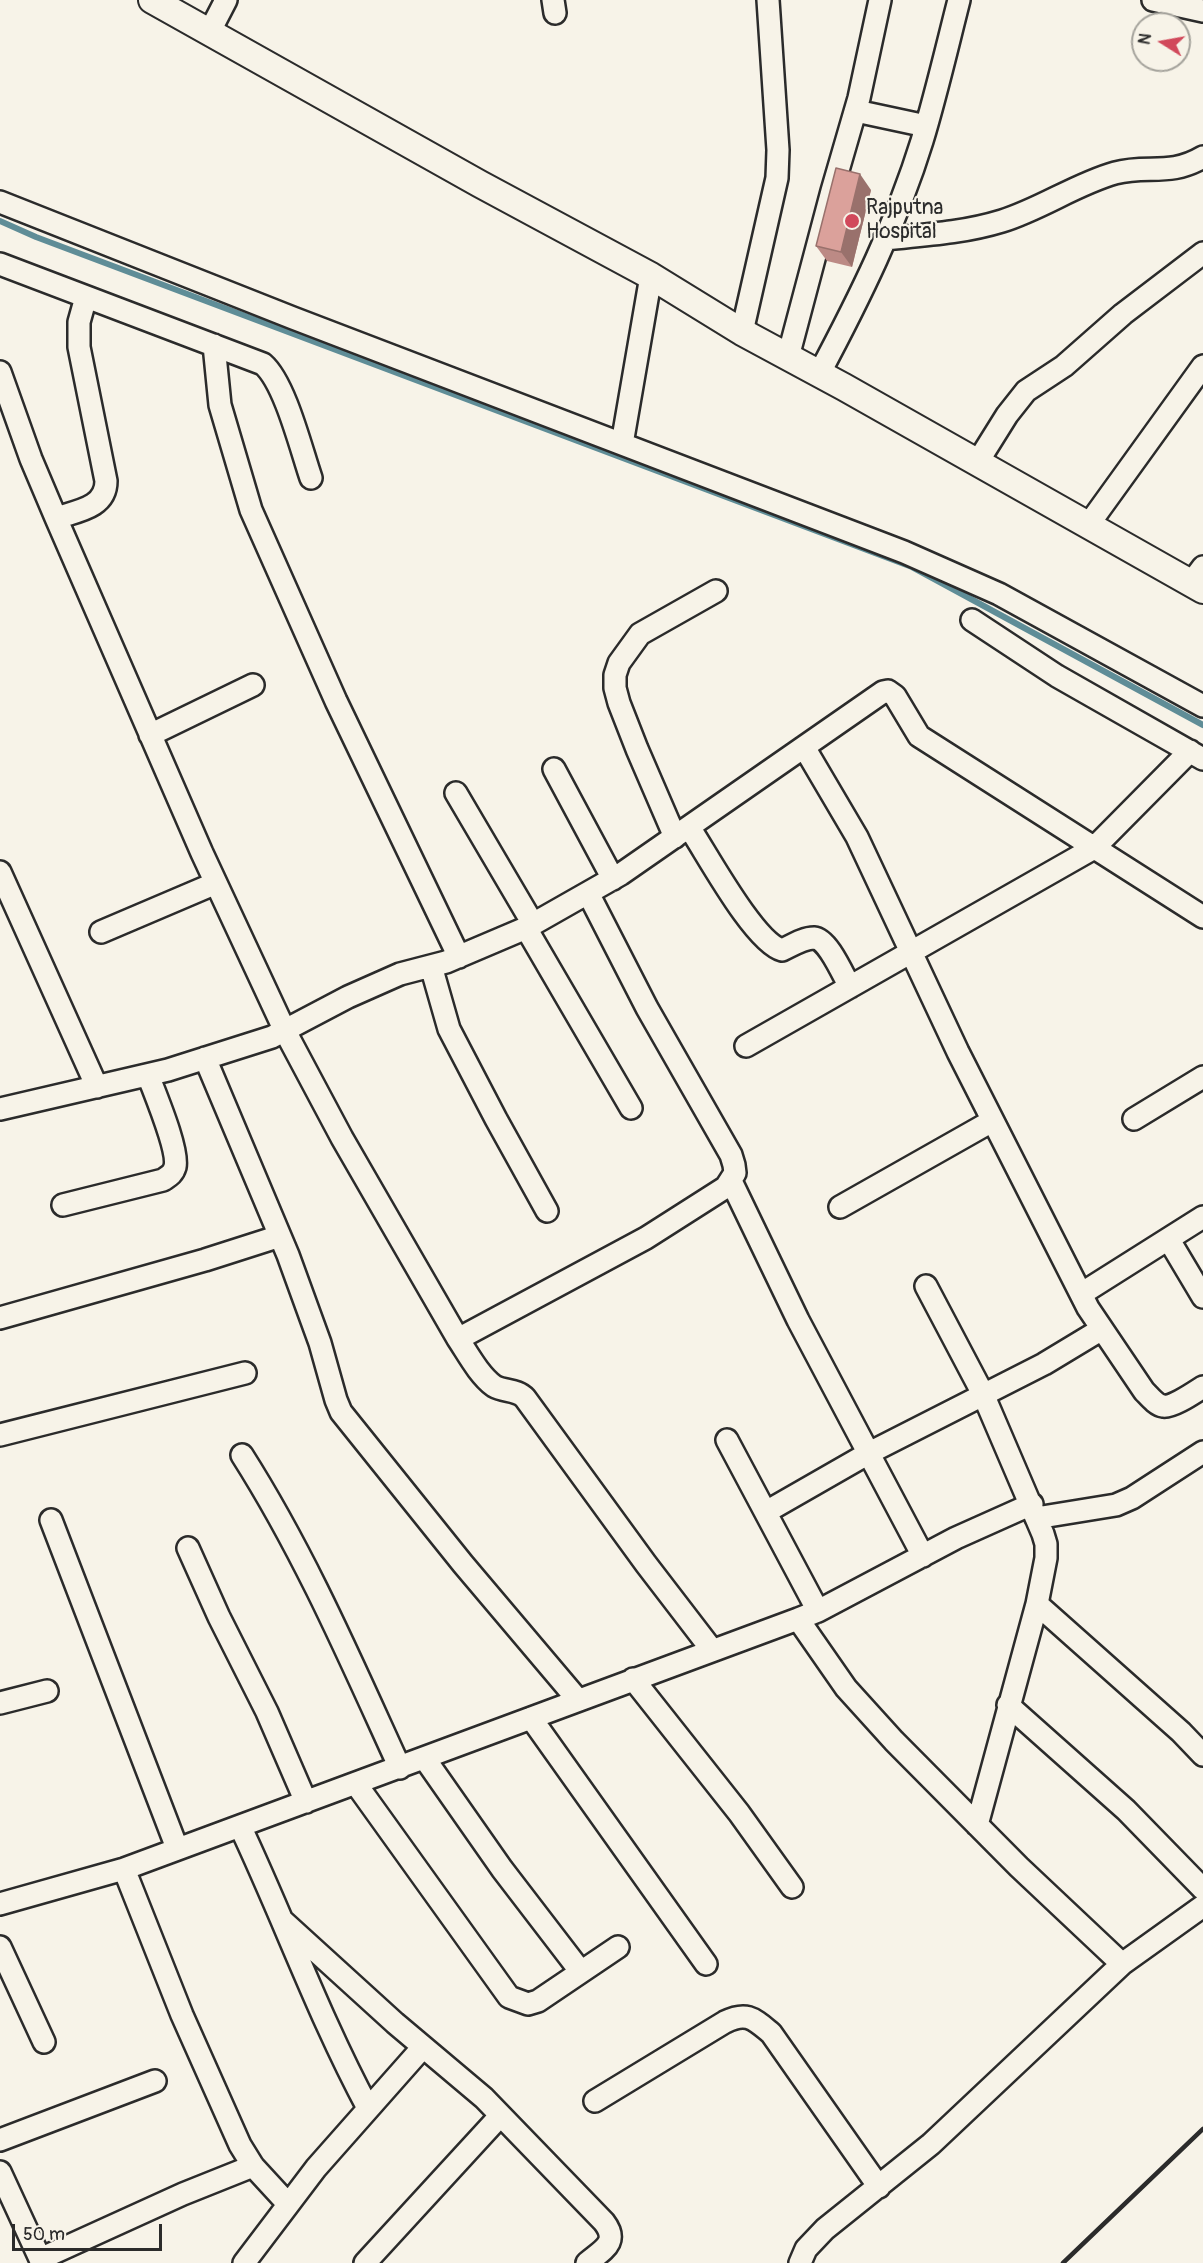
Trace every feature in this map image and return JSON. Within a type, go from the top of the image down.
[{"type":"street","points":[[152,0],[480,184],[651,276],[742,332],[977,463],[1199,580]]},
{"type":"street","points":[[210,31],[226,0]]},
{"type":"street","points":[[742,332],[777,178],[778,150],[768,0]]},
{"type":"street","points":[[788,357],[832,191],[856,111],[880,0]]},
{"type":"street","points":[[819,374],[857,303],[908,183],[926,126],[959,0]]},
{"type":"street","points":[[1153,0],[1203,10]]},
{"type":"street","points":[[856,111],[926,126]]},
{"type":"street","points":[[885,239],[972,229],[1003,221],[1109,174],[1137,168],[1170,170],[1203,157]]},
{"type":"street","points":[[0,202],[293,318],[904,552],[999,594],[1203,706]]},
{"type":"street","points":[[977,463],[1006,416],[1026,391],[1064,366],[1123,314],[1203,253]]},
{"type":"street","points":[[0,264],[263,364],[271,371],[280,388],[311,478]]},
{"type":"street","points":[[622,444],[651,276]]},
{"type":"street","points":[[56,518],[93,505],[106,492],[106,481],[79,347],[79,322],[86,297]]},
{"type":"street","points":[[214,345],[219,405],[251,510],[336,701],[459,957]]},
{"type":"street","points":[[1089,524],[1203,366]]},
{"type":"street","points":[[0,372],[31,459],[216,883],[285,1031],[342,1138],[458,1339],[491,1383],[502,1390],[522,1394],[712,1650]]},
{"type":"street","points":[[716,591],[640,634],[619,663],[615,675],[615,688],[623,713],[682,832],[752,926],[766,941],[782,950],[805,940],[813,938],[820,940],[834,957],[850,987]]},
{"type":"street","points":[[746,1046],[1094,848],[1197,755],[1057,676],[972,620]]},
{"type":"street","points":[[150,735],[253,685]]},
{"type":"street","points":[[0,1109],[148,1075],[272,1037],[400,974],[459,957],[529,926],[613,879],[874,697],[888,691],[895,696],[919,736],[1203,917]]},
{"type":"street","points":[[804,747],[857,837],[992,1121],[1081,1294],[1102,1329],[1144,1391],[1163,1407],[1170,1406],[1203,1387]]},
{"type":"street","points":[[554,769],[613,879]]},
{"type":"street","points":[[456,793],[631,1108]]},
{"type":"street","points":[[0,872],[97,1087]]},
{"type":"street","points":[[101,932],[216,883]]},
{"type":"street","points":[[458,1339],[646,1238],[726,1187],[735,1173],[735,1165],[730,1155],[647,1008],[588,893]]},
{"type":"street","points":[[431,966],[450,1029],[496,1119],[547,1210]]},
{"type":"street","points":[[206,1058],[280,1236],[316,1334],[341,1412],[463,1564],[578,1700]]},
{"type":"street","points":[[63,1204],[163,1180],[172,1174],[176,1164],[174,1150],[148,1075]]},
{"type":"street","points":[[1134,1119],[1203,1077]]},
{"type":"street","points":[[840,1207],[992,1121]]},
{"type":"street","points":[[731,1181],[798,1320],[923,1556]]},
{"type":"street","points":[[1081,1294],[1203,1217]]},
{"type":"street","points":[[0,1318],[205,1260],[280,1236]]},
{"type":"street","points":[[1169,1240],[1203,1297]]},
{"type":"street","points":[[926,1286],[982,1394],[1034,1511],[1046,1544],[1046,1558],[1037,1604],[977,1825]]},
{"type":"street","points":[[766,1512],[869,1454],[1044,1364],[1102,1329]]},
{"type":"street","points":[[0,1435],[245,1372]]},
{"type":"street","points":[[727,1440],[818,1611]]},
{"type":"street","points":[[0,1904],[124,1869],[798,1619],[818,1611],[987,1523],[1034,1511],[1116,1505],[1132,1498],[1203,1452]]},
{"type":"street","points":[[242,1455],[310,1574],[400,1768]]},
{"type":"street","points":[[51,1520],[177,1848]]},
{"type":"street","points":[[188,1548],[219,1617],[267,1712],[306,1802]]},
{"type":"street","points":[[1037,1604],[1203,1755]]},
{"type":"street","points":[[798,1619],[846,1688],[894,1741],[977,1825],[1122,1964]]},
{"type":"street","points":[[633,1679],[739,1813],[792,1887]]},
{"type":"street","points":[[0,1703],[47,1691]]},
{"type":"street","points":[[1008,1705],[1126,1810],[1203,1889]]},
{"type":"street","points":[[531,1718],[706,1964]]},
{"type":"street","points":[[424,1759],[502,1869],[581,1972]]},
{"type":"street","points":[[357,1784],[509,1997],[528,2004],[538,2001],[618,1947]]},
{"type":"street","points":[[240,1826],[284,1922],[345,2066],[368,2108]]},
{"type":"street","points":[[124,1869],[182,2015],[240,2145],[253,2166],[288,2204]]},
{"type":"street","points":[[800,2263],[806,2249],[825,2229],[931,2144],[1122,1964],[1203,1906]]},
{"type":"street","points":[[284,1922],[423,2047],[484,2098],[610,2230],[611,2239],[608,2246],[587,2263]]},
{"type":"street","points":[[0,1947],[44,2042]]},
{"type":"street","points":[[595,2101],[725,2022],[736,2016],[746,2016],[771,2033],[879,2187]]},
{"type":"street","points":[[244,2263],[316,2168],[423,2047]]},
{"type":"street","points":[[0,2140],[155,2081]]},
{"type":"street","points":[[365,2263],[500,2116]]},
{"type":"street","points":[[0,2172],[41,2261],[183,2194],[253,2166]]},
{"type":"building","points":[[836,168],[860,174],[841,252],[816,246]]},
{"type":"waterway","points":[[0,221],[36,237],[912,567],[1203,725]]},
{"type":"railway","points":[[1063,2263],[1203,2129]]},
{"type":"place","name":"Rajputna Hospital","points":[[852,221]]}]
